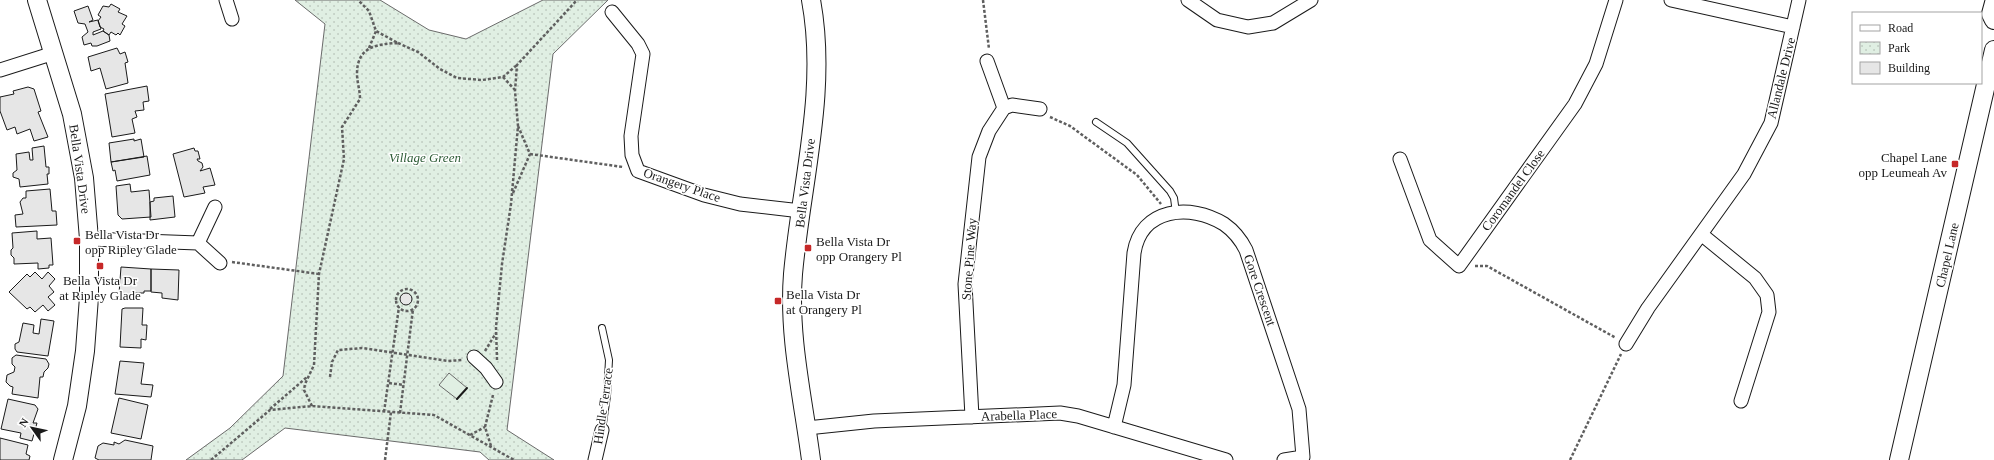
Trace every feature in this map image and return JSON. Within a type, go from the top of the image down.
[{"type":"street","name":"Bella Vista Drive","points":[[37,0],[72,114],[84,178],[90,239],[89,296],[85,351],[77,406],[63,460]]},
{"type":"street","points":[[226,0],[232,19]]},
{"type":"street","name":"Bella Vista Drive","points":[[811,0],[817,57],[815,94],[793,274],[792,318],[794,345],[811,460]]},
{"type":"street","points":[[1188,0],[1217,20],[1248,27],[1273,23],[1311,0]]},
{"type":"street","name":"Coromandel Close","points":[[1459,266],[1575,104],[1596,64],[1616,0]]},
{"type":"street","points":[[1671,0],[1793,27]]},
{"type":"street","name":"Allandale Drive","points":[[1626,344],[1648,308],[1744,174],[1771,123],[1800,0]]},
{"type":"street","points":[[1994,3],[1991,14],[1994,20]]},
{"type":"street","name":"Orangery Place","points":[[612,12],[638,44],[643,54],[631,136],[632,155],[638,170],[711,196],[740,204],[801,211]]},
{"type":"street","name":"Chapel Lane","points":[[1899,460],[1994,50]]},
{"type":"street","points":[[0,70],[54,53]]},
{"type":"street","points":[[987,61],[1004,108],[1012,104],[1040,109]]},
{"type":"street","name":"Stone Pine Way","points":[[972,417],[965,284],[966,264],[979,157],[990,130],[1004,108]]},
{"type":"street","points":[[1400,159],[1430,240],[1459,266]]},
{"type":"street","points":[[198,243],[215,207]]},
{"type":"street","points":[[1114,427],[1124,385],[1135,245],[1138,237],[1150,222],[1158,217],[1172,213]]},
{"type":"street","name":"Gore Crescent","points":[[1172,213],[1200,215],[1217,220],[1233,232],[1246,250],[1299,409],[1304,459]]},
{"type":"street","points":[[1701,234],[1755,278],[1767,295],[1769,312],[1741,401]]},
{"type":"street","points":[[90,239],[198,243],[220,263]]},
{"type":"street","points":[[474,357],[486,368],[496,382]]},
{"type":"street","name":"Arabella Place","points":[[807,428],[874,421],[1060,413],[1078,416],[1226,460]]},
{"type":"street","name":"Hindle Terrace","points":[[595,460],[602,430]]},
{"type":"street","points":[[1284,460],[1304,459]]},
{"type":"lane","points":[[1096,122],[1127,143],[1170,191],[1174,198],[1172,213]]},
{"type":"lane","name":"Hindle Terrace","points":[[602,328],[609,360],[607,396],[602,430]]},
{"type":"path","points":[[312,406],[304,390],[314,365],[316,352],[319,274],[344,159],[342,127],[360,99],[357,74],[358,61],[369,48],[376,31],[369,11],[358,0]]},
{"type":"path","points":[[376,31],[418,52],[440,69],[457,78],[482,80],[503,77],[517,66],[577,0]]},
{"type":"path","points":[[983,0],[989,52],[987,61]]},
{"type":"path","points":[[369,48],[382,44],[398,43]]},
{"type":"path","points":[[491,446],[485,427],[498,374],[496,332],[502,264],[512,195],[518,126],[515,91],[517,66]]},
{"type":"path","points":[[503,77],[515,91]]},
{"type":"path","points":[[1040,109],[1044,114],[1070,126],[1137,175],[1172,213]]},
{"type":"path","points":[[512,195],[530,154],[518,126]]},
{"type":"path","points":[[530,154],[610,164],[638,170]]},
{"type":"path","points":[[220,263],[230,262],[319,274]]},
{"type":"path","points":[[1459,266],[1487,266],[1626,344],[1570,460]]},
{"type":"path","points":[[384,412],[399,307],[396,300],[399,293],[409,289],[416,292],[418,299],[413,309],[409,355],[400,413]]},
{"type":"path","points":[[399,307],[407,311],[413,309]]},
{"type":"path","points":[[330,377],[332,362],[338,350],[362,348],[448,361],[474,357],[485,352],[496,332]]},
{"type":"path","points":[[211,460],[308,377]]},
{"type":"path","points":[[389,383],[404,385]]},
{"type":"path","points":[[270,410],[312,406],[434,415],[514,460]]},
{"type":"path","points":[[385,460],[391,412]]},
{"type":"path","points":[[470,435],[485,427]]},
{"type":"green space","name":"Village Green","points":[[295,0],[380,0],[429,30],[466,39],[543,0],[608,0],[553,54],[507,430],[554,460],[489,460],[480,452],[285,428],[242,460],[186,460],[230,428],[283,376],[325,24]]},
{"type":"green space","points":[[449,373],[467,388],[457,399],[439,385]]},
{"type":"building","points":[[111,4],[120,9],[118,12],[127,16],[122,24],[125,26],[120,35],[118,33],[116,35],[111,32],[109,35],[103,31],[104,29],[100,27],[98,21],[101,17],[98,15],[103,6],[109,7]]},
{"type":"building","points":[[88,6],[93,20],[89,22],[98,20],[101,29],[93,32],[93,35],[103,31],[109,35],[110,41],[97,46],[92,46],[91,43],[84,45],[82,37],[88,32],[85,24],[78,23],[74,11]]},
{"type":"building","points":[[117,48],[120,54],[125,52],[128,62],[125,63],[128,83],[106,89],[100,68],[91,71],[88,57]]},
{"type":"building","points":[[147,86],[149,101],[143,102],[144,110],[135,111],[137,117],[132,119],[135,133],[112,137],[105,94]]},
{"type":"building","points":[[28,87],[34,89],[41,111],[38,112],[48,137],[34,141],[30,129],[17,134],[15,127],[7,130],[0,111],[0,97],[14,94],[13,91]]},
{"type":"building","points":[[134,139],[134,141],[141,139],[144,157],[111,162],[109,143]]},
{"type":"building","points":[[44,146],[46,167],[49,167],[49,174],[47,174],[48,184],[20,187],[19,179],[13,177],[13,173],[17,170],[16,154],[29,152],[30,160],[33,160],[32,148]]},
{"type":"building","points":[[194,148],[195,151],[198,151],[200,159],[197,159],[198,161],[202,163],[203,167],[200,171],[210,168],[215,185],[203,187],[205,193],[184,197],[173,154]]},
{"type":"building","points":[[147,156],[150,175],[117,181],[115,170],[113,171],[111,162]]},
{"type":"building","points":[[130,184],[131,192],[149,190],[151,217],[122,219],[118,215],[116,186]]},
{"type":"building","points":[[50,189],[52,211],[56,211],[57,225],[16,227],[15,215],[23,214],[20,202],[23,198],[26,198],[26,191]]},
{"type":"building","points":[[173,196],[175,217],[150,220],[150,202],[154,201],[154,198]]},
{"type":"building","points":[[37,231],[37,239],[51,238],[53,265],[49,265],[49,268],[38,269],[38,263],[14,264],[14,258],[11,255],[11,250],[13,248],[12,233]]},
{"type":"building","points":[[121,267],[151,269],[151,291],[144,291],[144,293],[133,293],[133,295],[119,294]]},
{"type":"building","points":[[151,269],[179,270],[178,300],[162,298],[162,293],[151,292]]},
{"type":"building","points":[[35,272],[42,279],[48,272],[55,279],[49,286],[54,292],[48,297],[55,305],[48,311],[43,305],[35,312],[30,307],[27,309],[9,292],[27,274],[30,277]]},
{"type":"building","points":[[408,293],[411,294],[411,304],[404,305],[401,304],[400,297],[401,294]]},
{"type":"building","points":[[143,308],[142,325],[147,325],[146,340],[141,339],[141,348],[120,347],[122,309]]},
{"type":"building","points":[[41,319],[54,321],[48,356],[17,352],[15,349],[15,344],[19,342],[23,323],[34,325],[33,333],[39,334]]},
{"type":"building","points":[[16,355],[46,359],[49,364],[43,377],[40,377],[38,398],[12,394],[13,387],[6,382],[7,375],[14,372],[15,367],[12,364],[12,358]]},
{"type":"building","points":[[120,361],[144,363],[141,384],[153,385],[151,397],[115,394]]},
{"type":"building","points":[[119,398],[148,405],[141,439],[111,433]]},
{"type":"building","points":[[8,399],[35,405],[38,409],[33,423],[37,423],[32,441],[20,438],[21,433],[1,429]]},
{"type":"building","points":[[0,438],[28,445],[26,454],[30,456],[29,460],[0,460]]},
{"type":"building","points":[[125,440],[153,446],[151,460],[99,460],[95,458],[98,446],[103,443],[114,445],[114,442],[119,444]]},
{"type":"wall","points":[[457,399],[467,388]]},
{"type":"place","name":"Chapel Lane opp Leumeah Av","points":[[1955,164]]},
{"type":"place","name":"Bella Vista Dr opp Ripley Glade","points":[[77,241]]},
{"type":"place","name":"Bella Vista Dr opp Orangery Pl","points":[[808,248]]},
{"type":"place","name":"Bella Vista Dr at Ripley Glade","points":[[100,266]]},
{"type":"place","name":"Bella Vista Dr at Orangery Pl","points":[[778,301]]}]
